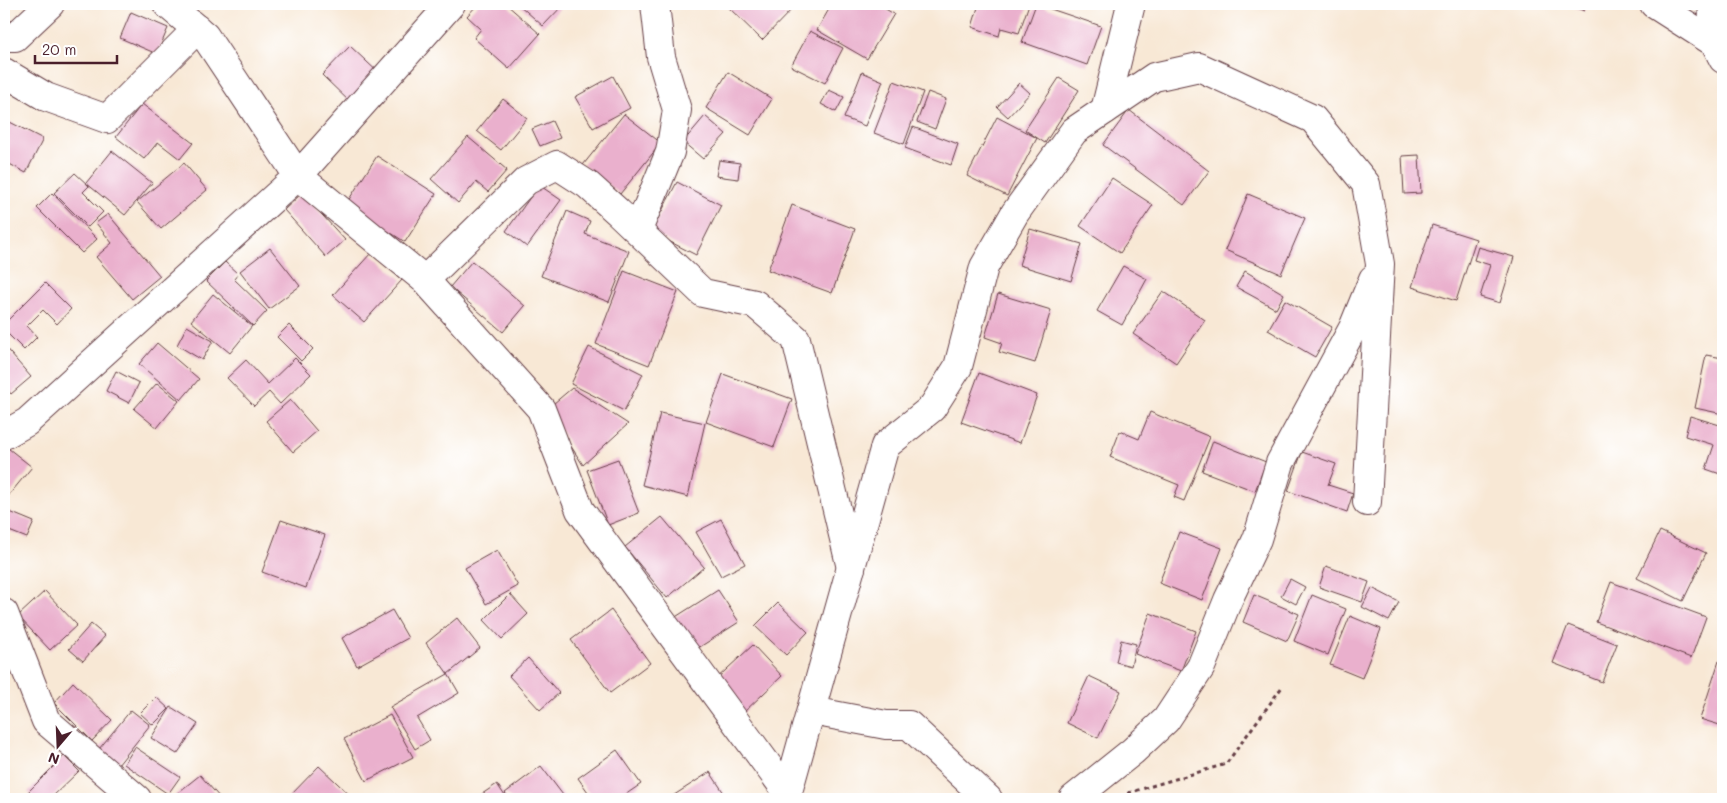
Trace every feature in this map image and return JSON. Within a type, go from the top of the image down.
[{"type":"street","points":[[4,62],[10,37],[50,4]]},
{"type":"street","points":[[167,4],[205,36],[298,176],[425,280],[541,409],[580,510],[787,796]]},
{"type":"street","points":[[4,435],[27,422],[298,176],[451,4]]},
{"type":"street","points":[[638,230],[670,152],[677,110],[661,57],[656,4]]},
{"type":"street","points":[[1105,110],[1131,4]]},
{"type":"street","points":[[1654,4],[1719,51]]},
{"type":"street","points":[[1712,4],[1719,51]]},
{"type":"street","points":[[4,72],[46,97],[107,118],[197,29]]},
{"type":"street","points":[[787,796],[885,446],[932,408],[958,367],[984,267],[1015,213],[1074,131],[1154,76],[1199,67],[1313,119],[1366,184],[1380,264],[1367,502]]},
{"type":"street","points":[[425,280],[526,181],[557,165],[588,185],[703,293],[755,304],[796,339],[851,570]]},
{"type":"street","points":[[1073,799],[1133,751],[1166,720],[1201,667],[1228,600],[1257,539],[1280,463],[1352,328],[1380,264]]},
{"type":"street","points":[[4,613],[46,721],[137,799]]},
{"type":"street","points":[[812,711],[886,725],[909,725],[988,799]]},
{"type":"path","points":[[1126,793],[1226,764],[1282,687]]},
{"type":"building","points":[[478,4],[506,4],[540,34],[509,69],[474,38],[481,29],[467,16]]},
{"type":"building","points":[[518,4],[564,4],[543,26]]},
{"type":"building","points":[[725,4],[795,4],[796,5],[762,40]]},
{"type":"building","points":[[832,4],[877,4],[894,14],[867,59],[817,30]]},
{"type":"building","points":[[979,4],[1029,4],[1019,33],[1001,28],[999,36],[972,27]]},
{"type":"building","points":[[1036,4],[1101,26],[1087,65],[1022,42]]},
{"type":"building","points":[[1567,4],[1587,4],[1584,11]]},
{"type":"building","points":[[131,12],[168,28],[157,54],[120,38]]},
{"type":"building","points":[[810,31],[843,48],[825,83],[791,66]]},
{"type":"building","points":[[350,46],[382,76],[354,106],[322,75]]},
{"type":"building","points":[[728,72],[772,99],[750,135],[706,108]]},
{"type":"building","points":[[862,72],[883,81],[865,126],[844,118]]},
{"type":"building","points":[[613,76],[630,108],[593,128],[575,97]]},
{"type":"building","points":[[1059,78],[1079,90],[1045,143],[1025,130]]},
{"type":"building","points":[[894,81],[923,92],[904,144],[874,133]]},
{"type":"building","points":[[1019,83],[1030,93],[1008,117],[997,107]]},
{"type":"building","points":[[829,90],[844,97],[836,112],[821,104]]},
{"type":"building","points":[[928,92],[946,99],[935,129],[917,122]]},
{"type":"building","points":[[503,99],[527,118],[501,150],[477,131]]},
{"type":"building","points":[[142,104],[193,143],[180,159],[158,142],[144,159],[116,137]]},
{"type":"building","points":[[1129,110],[1209,171],[1184,205],[1103,145]]},
{"type":"building","points":[[624,114],[661,143],[620,194],[583,165]]},
{"type":"building","points":[[705,116],[726,134],[703,159],[683,142]]},
{"type":"building","points":[[997,117],[1037,138],[1007,196],[967,176]]},
{"type":"building","points":[[4,119],[43,139],[26,173],[4,161]]},
{"type":"building","points":[[552,121],[560,138],[540,146],[532,129]]},
{"type":"building","points":[[913,127],[958,144],[951,165],[905,148]]},
{"type":"building","points":[[468,137],[507,170],[488,192],[476,182],[458,203],[431,179]]},
{"type":"building","points":[[112,151],[152,183],[125,215],[86,183]]},
{"type":"building","points":[[1419,155],[1421,193],[1404,194],[1402,156]]},
{"type":"building","points":[[377,156],[436,194],[405,242],[346,204]]},
{"type":"building","points":[[719,160],[740,163],[738,179],[716,176]]},
{"type":"building","points":[[184,163],[207,190],[161,229],[137,202]]},
{"type":"building","points":[[75,173],[89,186],[83,192],[103,212],[88,227],[54,193]]},
{"type":"building","points":[[1112,178],[1153,205],[1120,253],[1080,226]]},
{"type":"building","points":[[677,182],[721,205],[696,255],[651,232]]},
{"type":"building","points":[[539,185],[561,200],[527,247],[506,231]]},
{"type":"building","points":[[52,193],[97,239],[82,253],[37,208]]},
{"type":"building","points":[[302,193],[345,240],[326,257],[284,210]]},
{"type":"building","points":[[1248,194],[1305,218],[1281,274],[1225,250]]},
{"type":"building","points":[[792,205],[855,229],[832,293],[768,270]]},
{"type":"building","points":[[567,211],[590,221],[585,234],[629,251],[609,302],[541,276]]},
{"type":"building","points":[[108,214],[160,276],[132,299],[96,257],[112,243],[96,223]]},
{"type":"building","points":[[1432,225],[1476,239],[1456,301],[1412,287]]},
{"type":"building","points":[[1030,229],[1082,244],[1071,281],[1019,265]]},
{"type":"building","points":[[1478,247],[1514,257],[1500,303],[1480,297],[1490,265],[1474,260]]},
{"type":"building","points":[[270,248],[300,286],[269,309],[240,271]]},
{"type":"building","points":[[371,253],[402,280],[364,322],[333,295]]},
{"type":"building","points":[[472,261],[525,306],[503,332],[450,287]]},
{"type":"building","points":[[225,262],[238,274],[234,279],[267,311],[253,326],[206,281]]},
{"type":"building","points":[[1123,266],[1147,279],[1122,325],[1097,311]]},
{"type":"building","points":[[624,271],[678,292],[649,365],[596,344]]},
{"type":"building","points":[[1245,271],[1284,294],[1276,309],[1236,287]]},
{"type":"building","points":[[45,283],[71,309],[57,324],[43,310],[27,326],[37,337],[24,350],[4,330],[4,324]]},
{"type":"building","points":[[1163,291],[1205,320],[1176,363],[1133,334]]},
{"type":"building","points":[[213,294],[252,326],[230,353],[191,321]]},
{"type":"building","points":[[998,294],[1051,310],[1035,363],[999,352],[1002,343],[985,337]]},
{"type":"building","points":[[1285,300],[1332,327],[1315,357],[1268,330]]},
{"type":"building","points":[[289,325],[313,349],[301,361],[277,337]]},
{"type":"building","points":[[187,326],[213,341],[202,360],[177,345]]},
{"type":"building","points":[[157,343],[199,379],[181,400],[139,364]]},
{"type":"building","points":[[4,346],[31,377],[11,394],[4,386]]},
{"type":"building","points":[[589,347],[643,374],[624,411],[571,384]]},
{"type":"building","points":[[1706,355],[1723,358],[1723,414],[1695,408]]},
{"type":"building","points":[[295,358],[311,374],[280,404],[269,392],[254,406],[227,378],[246,360],[268,384]]},
{"type":"building","points":[[116,371],[139,383],[129,403],[106,391]]},
{"type":"building","points":[[979,373],[1037,395],[1020,443],[961,422]]},
{"type":"building","points":[[723,374],[792,399],[774,447],[706,422]]},
{"type":"building","points":[[157,383],[179,401],[157,428],[134,409]]},
{"type":"building","points":[[572,388],[628,424],[583,465],[547,409]]},
{"type":"building","points":[[290,400],[317,431],[293,452],[266,421]]},
{"type":"building","points":[[1150,412],[1210,437],[1184,501],[1174,497],[1179,485],[1110,457],[1120,431],[1139,439]]},
{"type":"building","points":[[660,413],[705,423],[688,497],[642,485]]},
{"type":"building","points":[[1690,416],[1723,426],[1723,475],[1706,469],[1714,445],[1685,436]]},
{"type":"building","points":[[1213,441],[1266,462],[1255,491],[1202,471]]},
{"type":"building","points":[[4,445],[32,467],[4,501]]},
{"type":"building","points":[[1302,452],[1336,464],[1328,485],[1353,493],[1347,512],[1288,491]]},
{"type":"building","points":[[618,459],[639,513],[608,525],[587,470]]},
{"type":"building","points":[[5,510],[34,522],[27,538],[4,529]]},
{"type":"building","points":[[662,517],[704,567],[667,598],[625,547]]},
{"type":"building","points":[[721,519],[745,564],[721,576],[696,532]]},
{"type":"building","points":[[281,520],[325,535],[306,588],[262,572]]},
{"type":"building","points":[[1660,531],[1706,553],[1683,601],[1637,578]]},
{"type":"building","points":[[1179,532],[1222,548],[1202,600],[1159,583]]},
{"type":"building","points":[[497,550],[518,586],[486,604],[465,568]]},
{"type":"building","points":[[1326,566],[1369,582],[1362,602],[1319,587]]},
{"type":"building","points":[[1290,579],[1305,587],[1296,604],[1281,596]]},
{"type":"building","points":[[1611,582],[1706,617],[1691,658],[1596,622]]},
{"type":"building","points":[[1372,588],[1399,602],[1389,621],[1362,607]]},
{"type":"building","points":[[718,590],[739,622],[695,650],[674,618]]},
{"type":"building","points":[[45,591],[77,625],[50,650],[18,616]]},
{"type":"building","points":[[510,594],[528,614],[502,639],[484,620]]},
{"type":"building","points":[[1254,595],[1299,614],[1287,641],[1243,622]]},
{"type":"building","points":[[1312,595],[1346,609],[1328,655],[1294,641]]},
{"type":"building","points":[[778,603],[808,632],[786,655],[755,626]]},
{"type":"building","points":[[392,610],[408,638],[357,666],[342,638]]},
{"type":"building","points":[[611,610],[650,663],[610,693],[571,640]]},
{"type":"building","points":[[1150,613],[1196,631],[1181,671],[1135,654]]},
{"type":"building","points":[[1350,616],[1381,629],[1362,678],[1330,665]]},
{"type":"building","points":[[457,618],[480,648],[448,674],[426,643]]},
{"type":"building","points":[[91,624],[105,636],[83,661],[69,649]]},
{"type":"building","points":[[1568,625],[1617,644],[1602,682],[1553,663]]},
{"type":"building","points":[[1121,640],[1136,644],[1131,666],[1116,662]]},
{"type":"building","points":[[753,645],[782,676],[743,713],[714,681]]},
{"type":"building","points":[[528,658],[559,693],[540,710],[509,676]]},
{"type":"building","points":[[1719,661],[1723,662],[1723,726],[1700,719]]},
{"type":"building","points":[[448,674],[459,693],[417,718],[430,740],[415,749],[390,707]]},
{"type":"building","points":[[1089,676],[1121,691],[1098,738],[1067,723]]},
{"type":"building","points":[[73,682],[112,720],[92,741],[54,703]]},
{"type":"building","points":[[156,697],[169,709],[153,725],[140,713]]},
{"type":"building","points":[[171,707],[198,724],[177,754],[151,738]]},
{"type":"building","points":[[131,710],[150,725],[118,765],[99,749]]},
{"type":"building","points":[[390,715],[413,757],[366,781],[344,739]]},
{"type":"building","points":[[135,747],[180,777],[168,794],[124,764]]},
{"type":"building","points":[[617,750],[641,784],[619,799],[593,799],[578,778]]},
{"type":"building","points":[[64,756],[79,771],[50,799],[36,799],[28,792]]},
{"type":"building","points":[[319,766],[354,799],[288,798]]},
{"type":"building","points":[[541,766],[566,799],[511,799],[505,793]]},
{"type":"building","points":[[710,772],[728,799],[668,799]]},
{"type":"building","points":[[200,775],[221,799],[178,799],[175,795]]},
{"type":"building","points":[[497,784],[507,799],[485,799],[482,794]]}]
